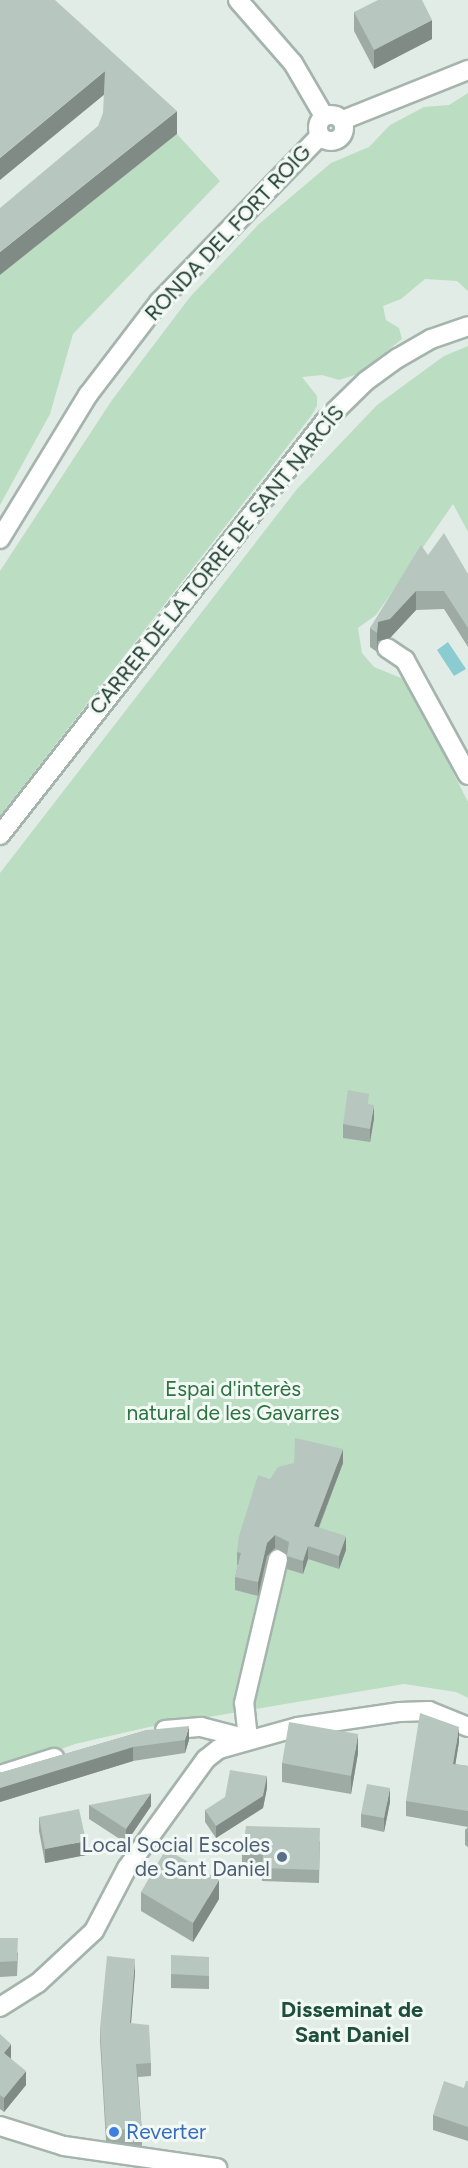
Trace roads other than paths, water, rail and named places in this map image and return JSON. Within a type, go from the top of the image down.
[{"type":"street","points":[[238,0],[305,79],[324,116],[335,115],[343,120],[468,69]]},
{"type":"street","name":"RONDA DEL FORT ROIG","points":[[0,539],[88,395],[144,321],[195,262],[319,137],[324,116]]},
{"type":"street","name":"RONDA DEL FORT ROIG","points":[[319,137],[328,141],[339,139],[343,120]]},
{"type":"street","name":"CARRER DE LA TORRE DE SANT NARCÍS","points":[[0,835],[326,420],[366,381],[398,358],[431,339],[468,326]]},
{"type":"street","points":[[387,648],[405,660],[468,775]]},
{"type":"street","points":[[248,1739],[244,1703],[279,1559]]},
{"type":"street","points":[[0,2007],[38,1983],[94,1931],[127,1868],[206,1759],[219,1749],[248,1739],[298,1727],[410,1712],[429,1711],[468,1727]]},
{"type":"street","points":[[145,1733],[201,1727],[248,1739]]},
{"type":"street","points":[[0,1775],[67,1754]]},
{"type":"street","points":[[0,2126],[41,2140],[94,2152],[218,2168]]},
{"type":"water","points":[[448,642],[466,669],[454,676],[437,650]]},
{"type":"place","name":"Local Social Escoles de Sant Daniel","points":[[282,1857]]},
{"type":"place","name":"Reverter","points":[[114,2132]]},
{"type":"district","name":"Disseminat de Sant Daniel","points":[[352,2022]]},
{"type":"park label","name":"Espai d'interès natural de les Gavarres","points":[[233,1401]]}]
